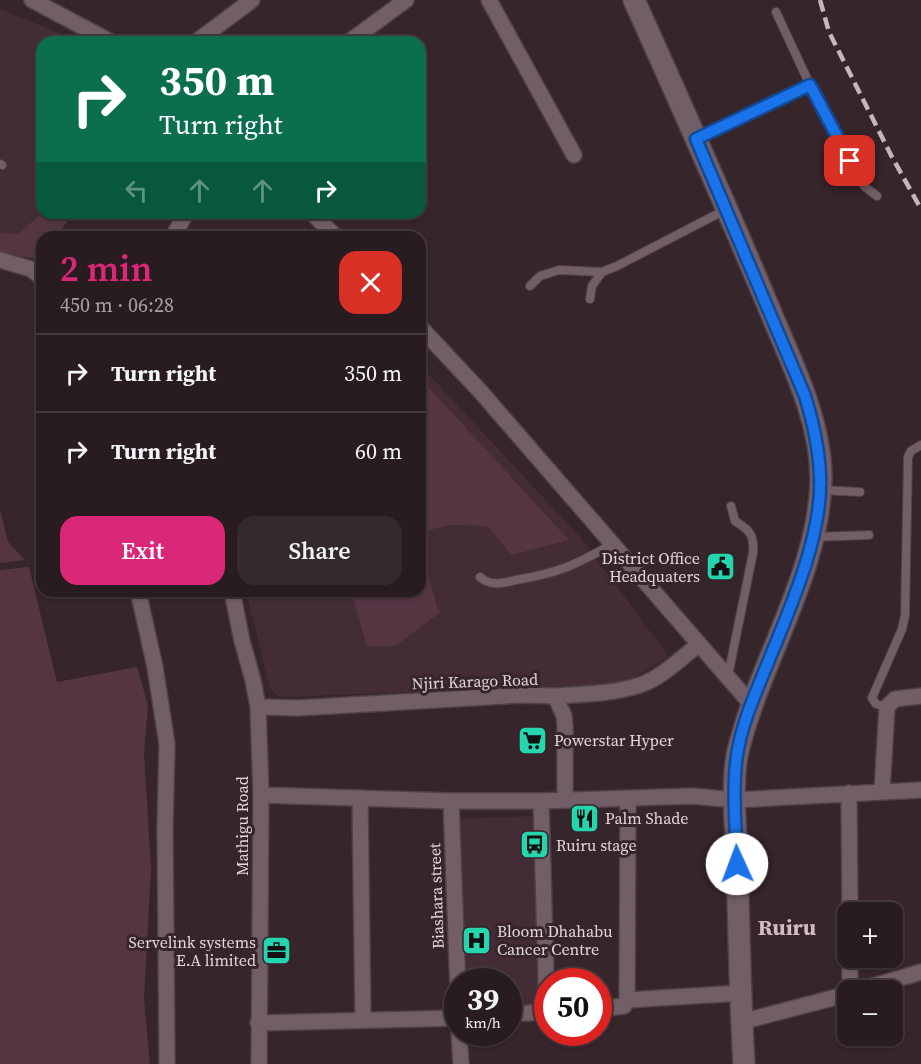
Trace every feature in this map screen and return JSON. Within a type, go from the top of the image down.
[{"type":"main road","points":[[634,0],[727,210],[805,396],[815,432],[821,478],[813,537],[795,596],[751,704],[737,755],[735,800],[744,1064]]},
{"type":"street","points":[[32,0],[100,36]]},
{"type":"street","points":[[204,36],[252,0]]},
{"type":"street","points":[[357,36],[406,0]]},
{"type":"street","points":[[489,0],[574,155]]},
{"type":"street","points":[[318,219],[330,231]]},
{"type":"street","points":[[0,260],[31,269],[36,273]]},
{"type":"street","points":[[426,333],[480,391],[751,704]]},
{"type":"street","points":[[139,597],[155,667],[167,744],[165,827],[167,1064]]},
{"type":"street","name":"Mathigu Road","points":[[233,597],[258,707],[261,795],[259,1064]]},
{"type":"street","points":[[555,696],[607,692],[641,685],[663,672],[698,645]]},
{"type":"street","name":"Njiri Karago Road","points":[[258,707],[327,706],[521,695],[555,696],[564,716],[565,725],[564,800]]},
{"type":"street","points":[[882,791],[887,707],[895,699],[921,696]]},
{"type":"street","points":[[261,795],[451,801],[541,801],[692,796],[735,800],[921,790]]},
{"type":"street","points":[[849,793],[850,902]]},
{"type":"street","points":[[360,798],[363,1020]]},
{"type":"street","points":[[612,1008],[624,1006],[627,1000],[628,798]]},
{"type":"street","name":"Biashara street","points":[[451,801],[457,968]]},
{"type":"street","points":[[541,801],[546,968]]},
{"type":"street","points":[[894,980],[921,972]]},
{"type":"street","points":[[627,1000],[741,993]]},
{"type":"street","points":[[741,1022],[837,995]]},
{"type":"street","points":[[258,1023],[444,1018]]},
{"type":"street","points":[[459,1046],[460,1064]]},
{"type":"lane","points":[[776,12],[810,85],[859,180],[876,196]]},
{"type":"lane","points":[[696,139],[810,85]]},
{"type":"lane","points":[[530,286],[540,276],[559,270],[602,272],[727,210]]},
{"type":"lane","points":[[590,299],[592,286],[602,272]]},
{"type":"lane","points":[[887,707],[876,705],[872,698],[904,622],[909,457],[911,451],[921,445]]},
{"type":"lane","points":[[819,490],[860,492]]},
{"type":"lane","points":[[728,677],[753,554],[754,538],[747,528],[735,521],[731,506]]},
{"type":"lane","points":[[813,537],[868,535]]},
{"type":"lane","points":[[480,577],[495,584],[550,574],[576,564],[612,544]]},
{"type":"shaded area","points":[[0,9],[67,36],[36,36],[36,219],[48,219],[0,244]]},
{"type":"shaded area","points":[[36,218],[69,219],[60,231],[36,231],[36,259],[0,253],[0,233],[18,234]]},
{"type":"shaded area","points":[[426,371],[580,537],[669,657],[623,684],[280,697],[270,689],[247,597],[426,597]]},
{"type":"shaded area","points":[[426,385],[569,540],[511,555],[488,526],[450,525],[426,531]]},
{"type":"shaded area","points":[[0,510],[8,542],[25,560],[0,563]]},
{"type":"shaded area","points":[[29,567],[57,682],[137,667],[148,705],[144,753],[151,869],[144,999],[150,1064],[0,1064],[0,570]]},
{"type":"shaded area","points":[[426,568],[439,613],[395,646],[367,646],[353,597],[426,597]]},
{"type":"shaded area","points":[[536,816],[542,968],[534,968],[534,1008],[522,1009],[522,968],[462,968],[456,819]]},
{"type":"railway","points":[[820,0],[829,32],[921,209]]},
{"type":"place","name":"District Office Headquaters","points":[[721,567]]},
{"type":"place","name":"Powerstar Hyper","points":[[533,740]]},
{"type":"place","name":"Palm Shade","points":[[584,818]]},
{"type":"place","name":"Ruiru stage","points":[[535,845]]},
{"type":"place","name":"Bloom Dhahabu Cancer Centre","points":[[476,940]]},
{"type":"place","name":"Servelink systems E.A limited","points":[[277,951]]},
{"type":"district","name":"Ruiru","points":[[787,927]]},
{"type":"route","points":[[737,864],[735,800],[737,755],[751,704],[795,596],[816,526],[821,478],[815,432],[805,396],[696,139],[810,85],[850,161]]}]
